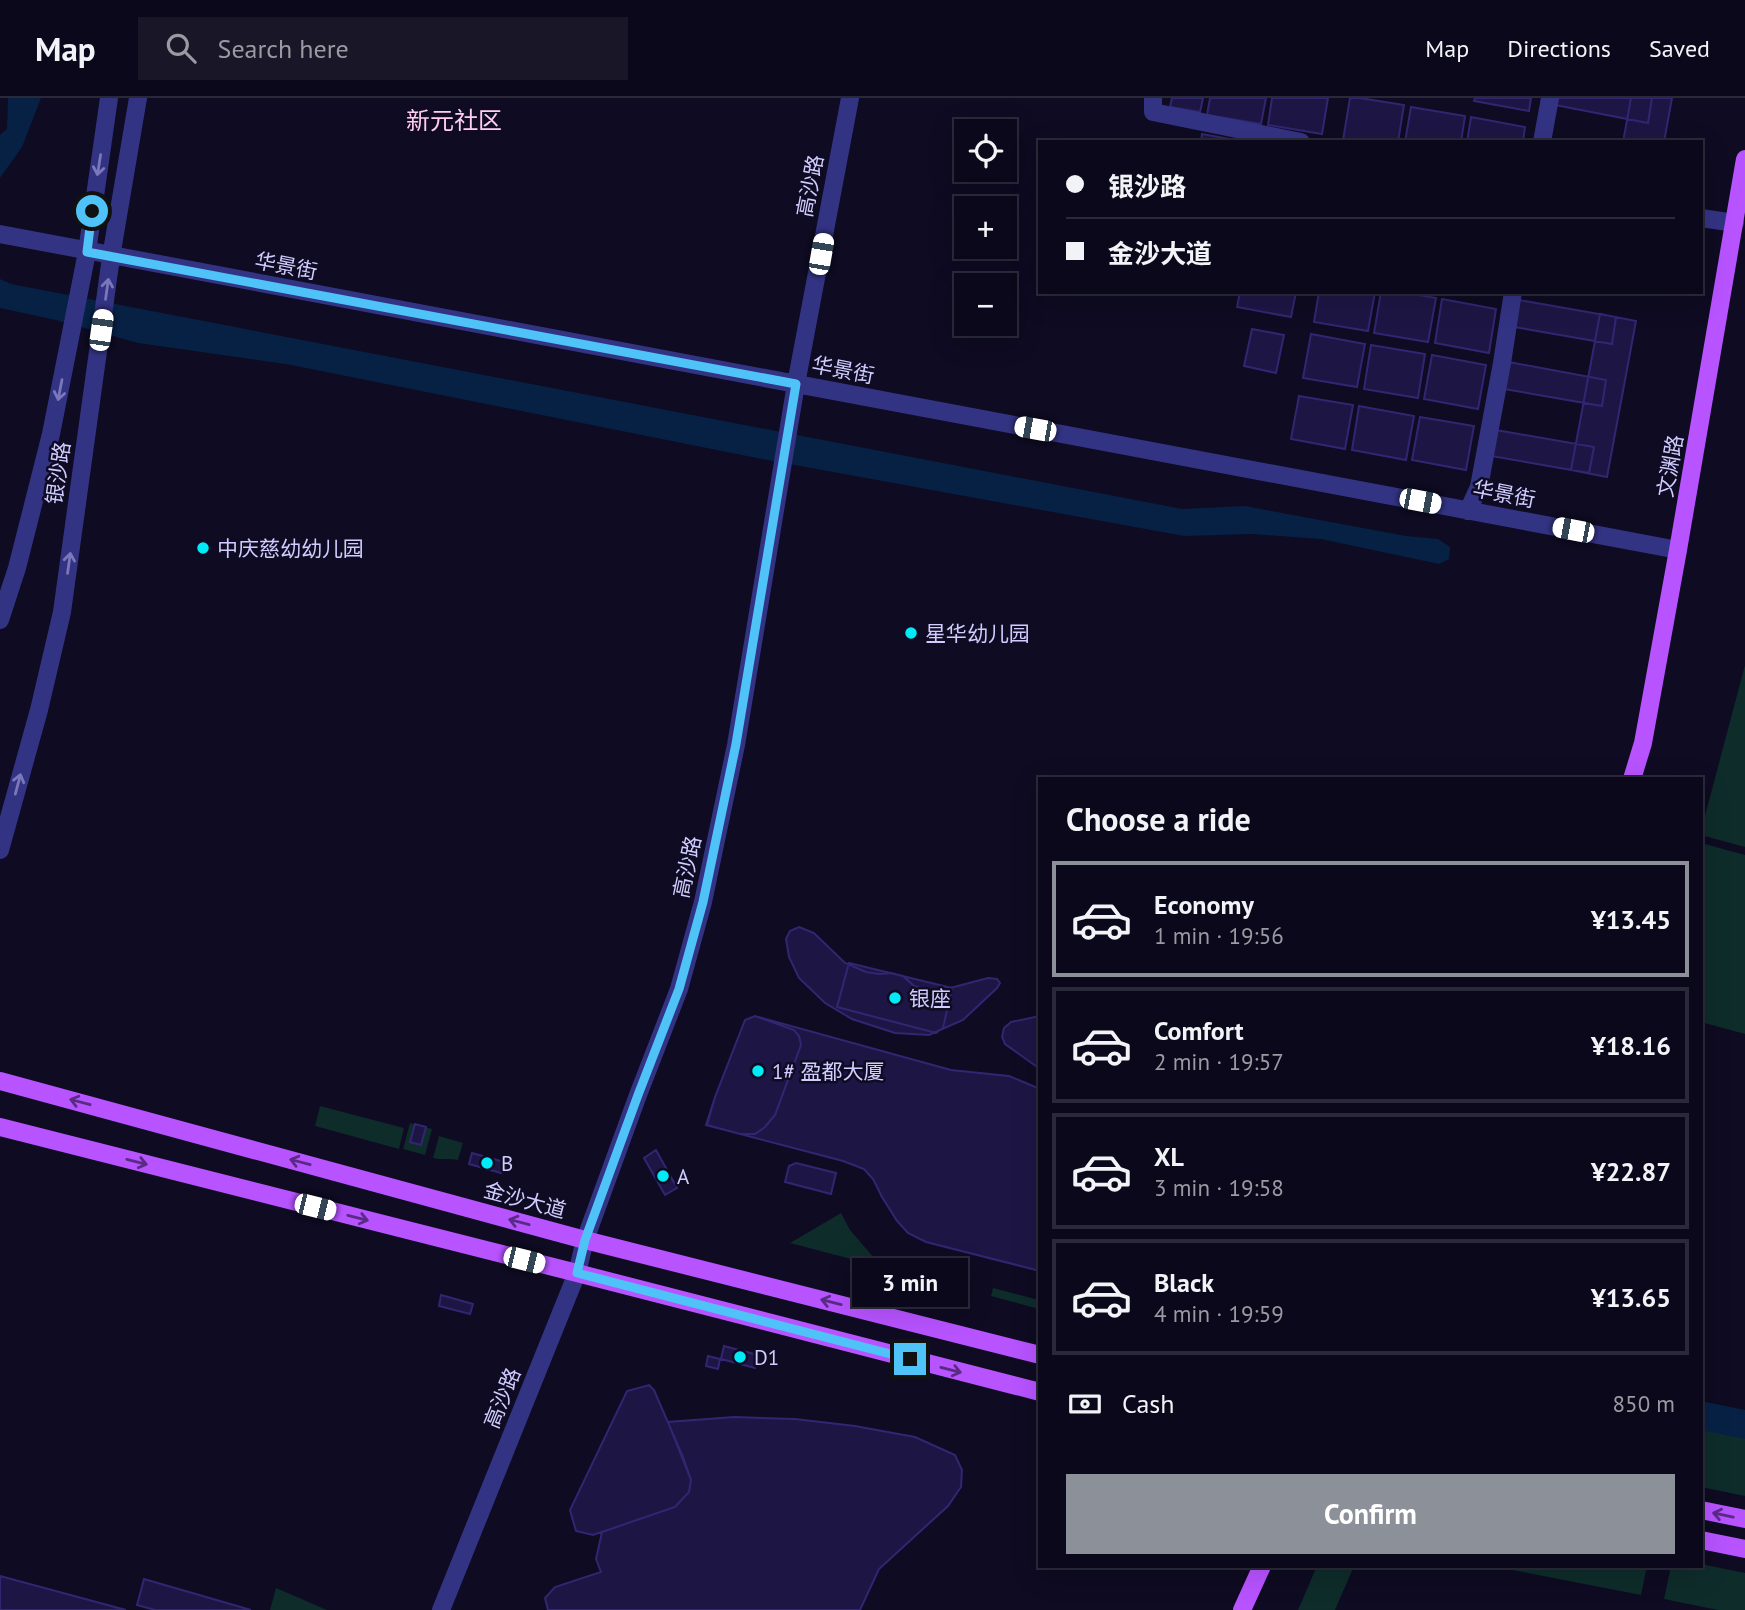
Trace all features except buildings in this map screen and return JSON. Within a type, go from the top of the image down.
[{"type":"main road","name":"文渊路","points":[[1633,777],[1643,743],[1745,159]]},
{"type":"main road","name":"金沙大道","points":[[0,1080],[585,1240],[1038,1354]]},
{"type":"main road","points":[[0,1127],[1038,1391]]},
{"type":"main road","points":[[1703,1510],[1745,1519]]},
{"type":"main road","points":[[1703,1540],[1745,1549]]},
{"type":"main road","points":[[1242,1610],[1261,1568]]},
{"type":"street","name":"银沙路","points":[[0,620],[17,568],[51,434],[87,252],[109,98]]},
{"type":"street","name":"银沙路","points":[[0,850],[39,710],[62,612],[111,257],[138,98]]},
{"type":"street","name":"高沙路","points":[[441,1610],[577,1273],[585,1240],[679,989],[703,902],[736,744],[796,384],[850,98]]},
{"type":"street","points":[[1153,98],[1153,112],[1291,140]]},
{"type":"street","points":[[1542,140],[1550,98]]},
{"type":"street","points":[[1703,218],[1735,223]]},
{"type":"street","name":"华景街","points":[[0,234],[1678,550]]},
{"type":"street","points":[[1468,511],[1479,487],[1513,294]]},
{"type":"green space","points":[[1745,665],[1745,847],[1703,836],[1703,823]]},
{"type":"green space","points":[[1703,844],[1745,855],[1745,1034],[1703,1023]]},
{"type":"green space","points":[[320,1106],[404,1128],[399,1149],[315,1126]]},
{"type":"green space","points":[[410,1123],[432,1129],[425,1155],[403,1149]]},
{"type":"green space","points":[[439,1136],[463,1143],[458,1160],[433,1158]]},
{"type":"green space","points":[[841,1213],[850,1230],[874,1258],[870,1264],[790,1243]]},
{"type":"green space","points":[[894,1258],[902,1264],[926,1271],[924,1278],[885,1268],[887,1262]]},
{"type":"green space","points":[[993,1288],[1038,1300],[1038,1309],[991,1296]]},
{"type":"green space","points":[[1703,1421],[1745,1431],[1745,1496],[1703,1487]]},
{"type":"green space","points":[[1703,1564],[1745,1573],[1745,1610],[1718,1610],[1664,1599],[1671,1568],[1703,1568]]},
{"type":"green space","points":[[1316,1568],[1353,1568],[1335,1610],[1298,1610]]},
{"type":"green space","points":[[1502,1568],[1647,1568],[1641,1595]]},
{"type":"green space","points":[[276,1588],[327,1610],[270,1610]]},
{"type":"water","points":[[8,98],[41,98],[22,147],[0,178],[0,135],[7,129]]},
{"type":"water","points":[[0,279],[11,284],[1182,509],[1245,506],[1406,536],[1438,539],[1450,547],[1449,559],[1439,564],[1321,539],[1251,534],[1184,536],[757,458],[286,364],[138,343],[56,320],[0,308]]},
{"type":"water","points":[[1703,1401],[1745,1410],[1745,1439],[1703,1430]]},
{"type":"place","name":"中庆慈幼幼儿园","points":[[203,548]]},
{"type":"place","name":"星华幼儿园","points":[[911,633]]},
{"type":"place","name":"银座","points":[[895,998]]},
{"type":"place","name":"1# 盈都大厦","points":[[758,1071]]},
{"type":"place","name":"B","points":[[487,1163]]},
{"type":"place","name":"A","points":[[663,1176]]},
{"type":"place","name":"D1","points":[[740,1357]]},
{"type":"district","name":"新元社区","points":[[454,120]]},
{"type":"route","points":[[92,211],[87,252],[796,384],[736,744],[703,902],[679,989],[585,1240],[577,1273],[910,1359]]}]
